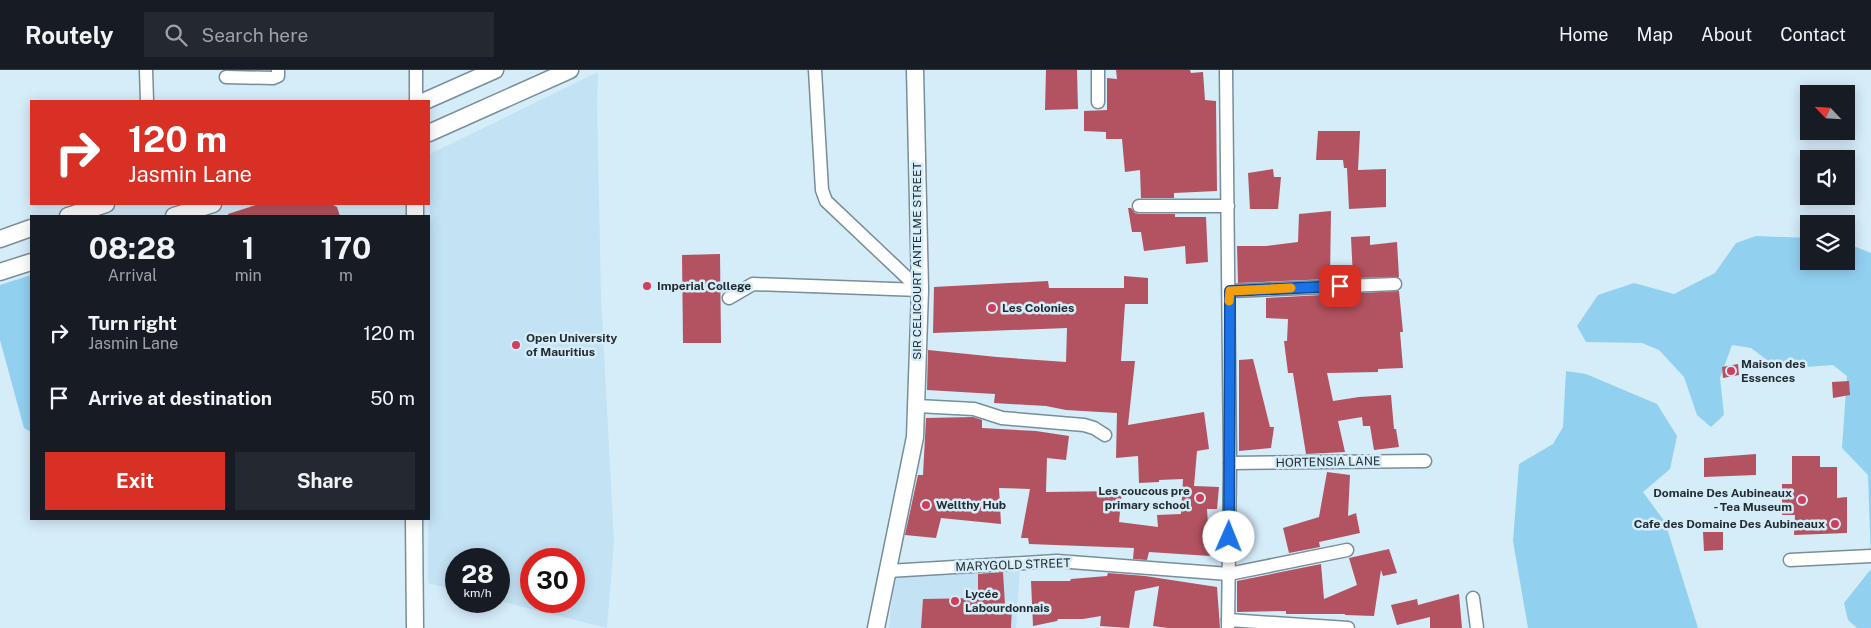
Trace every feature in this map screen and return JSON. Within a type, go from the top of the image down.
[{"type":"street","points":[[146,70],[147,100]]},
{"type":"street","points":[[226,77],[273,78],[278,76],[278,70]]},
{"type":"street","points":[[416,70],[416,100]]},
{"type":"street","points":[[426,100],[495,70]]},
{"type":"street","points":[[430,133],[570,70]]},
{"type":"street","points":[[814,70],[822,190],[826,201],[920,290]]},
{"type":"street","name":"SIR CELICOURT ANTELME STREET","points":[[876,628],[915,437],[920,290],[914,70]]},
{"type":"street","points":[[1098,70],[1098,102]]},
{"type":"street","points":[[1226,70],[1230,291],[1228,624],[1348,628]]},
{"type":"street","points":[[71,215],[103,205]]},
{"type":"street","points":[[177,215],[210,205]]},
{"type":"street","points":[[1139,206],[1228,206]]},
{"type":"street","points":[[0,239],[30,228]]},
{"type":"street","points":[[0,272],[30,262]]},
{"type":"street","points":[[729,298],[753,284],[920,290]]},
{"type":"street","points":[[1230,291],[1395,284]]},
{"type":"street","points":[[916,406],[974,409],[1002,418],[1084,425],[1105,434]]},
{"type":"street","name":"HORTENSIA LANE","points":[[1230,463],[1425,461]]},
{"type":"street","points":[[414,520],[415,628]]},
{"type":"street","name":"MARYGOLD STREET","points":[[888,570],[1057,562],[1228,574],[1347,550]]},
{"type":"street","points":[[1790,560],[1871,556]]},
{"type":"street","points":[[1473,598],[1477,628]]},
{"type":"shaded area","name":"Open University of Mauritius","points":[[598,72],[601,296],[614,542],[607,628],[547,613],[585,613],[585,548],[520,548],[520,606],[510,604],[510,548],[445,548],[445,587],[428,583],[428,520],[430,520],[430,154]]},
{"type":"shaded area","points":[[1756,236],[1800,238],[1800,270],[1855,270],[1855,247],[1871,253],[1871,562],[1868,475],[1842,448],[1847,376],[1833,365],[1779,369],[1751,348],[1732,345],[1720,378],[1724,415],[1711,427],[1697,415],[1684,377],[1659,350],[1642,343],[1586,342],[1577,326],[1598,295],[1634,283],[1674,294],[1715,273],[1736,243]]},
{"type":"shaded area","points":[[30,275],[30,431],[24,428],[0,340],[0,285]]},
{"type":"shaded area","points":[[1566,371],[1586,374],[1657,404],[1677,436],[1670,469],[1643,492],[1665,522],[1698,628],[1528,628],[1513,541],[1519,464],[1553,444],[1563,427]]},
{"type":"shaded area","name":"Lycée Labourdonnais","points":[[1020,567],[1016,628],[889,628],[895,574]]},
{"type":"shaded area","points":[[1871,569],[1871,628],[1857,628],[1848,620],[1844,603]]},
{"type":"building","points":[[1046,70],[1077,70],[1078,109],[1045,110]]},
{"type":"building","points":[[1116,70],[1190,70],[1191,73],[1203,72],[1205,100],[1216,101],[1217,191],[1174,193],[1174,198],[1141,198],[1140,170],[1125,172],[1122,139],[1106,139],[1106,132],[1084,131],[1084,111],[1107,110],[1107,78],[1117,79]]},
{"type":"building","points":[[1318,131],[1360,131],[1358,170],[1386,169],[1386,207],[1349,209],[1347,168],[1344,168],[1343,160],[1316,160]]},
{"type":"building","points":[[1273,169],[1274,177],[1281,177],[1278,209],[1250,209],[1248,173]]},
{"type":"building","points":[[256,205],[333,205],[337,207],[340,215],[228,215]]},
{"type":"building","points":[[1128,208],[1139,214],[1175,214],[1175,217],[1206,217],[1208,262],[1186,264],[1185,246],[1144,251],[1141,232],[1132,232]]},
{"type":"building","points":[[1331,211],[1330,279],[1238,283],[1237,246],[1266,246],[1298,242],[1299,214]]},
{"type":"building","points":[[1370,236],[1370,245],[1397,242],[1399,277],[1353,278],[1351,237]]},
{"type":"building","points":[[720,254],[721,343],[683,343],[682,255]]},
{"type":"building","points":[[1124,276],[1148,278],[1148,304],[1125,304],[1121,361],[1135,361],[1128,425],[1204,412],[1209,449],[1197,451],[1194,486],[1219,487],[1217,509],[1207,509],[1210,556],[1149,552],[1147,560],[1133,559],[1134,548],[1029,544],[1028,538],[1021,538],[1030,489],[999,488],[1001,524],[941,518],[936,538],[905,535],[918,475],[923,475],[926,418],[973,417],[982,420],[982,428],[1036,431],[1069,436],[1066,460],[1047,458],[1046,492],[1122,491],[1119,522],[1158,527],[1157,515],[1181,514],[1183,479],[1139,483],[1138,456],[1116,458],[1117,413],[994,403],[995,394],[927,390],[928,350],[1066,362],[1067,328],[933,333],[934,287],[1048,281],[1049,288],[1124,288]]},
{"type":"building","points":[[1399,291],[1403,332],[1400,332],[1403,368],[1378,369],[1378,372],[1327,373],[1333,401],[1391,395],[1394,429],[1396,429],[1399,447],[1374,450],[1370,426],[1363,426],[1362,417],[1338,421],[1345,452],[1306,454],[1293,373],[1288,373],[1284,341],[1287,341],[1288,319],[1266,318],[1266,298]]},
{"type":"building","points":[[1253,359],[1270,427],[1274,427],[1271,448],[1239,451],[1239,360]]},
{"type":"building","name":"Maison des Essences","points":[[1738,364],[1739,375],[1723,378],[1722,367]]},
{"type":"building","points":[[1849,381],[1850,395],[1833,398],[1832,382]]},
{"type":"building","points":[[1756,454],[1756,475],[1704,477],[1704,458]]},
{"type":"building","points":[[1792,456],[1820,456],[1820,467],[1837,467],[1837,498],[1847,497],[1847,533],[1794,535],[1795,515],[1782,515],[1782,484],[1792,484]]},
{"type":"building","points":[[1327,472],[1350,475],[1348,516],[1356,513],[1360,533],[1319,542],[1320,547],[1289,553],[1283,528],[1319,517]]},
{"type":"building","points":[[1703,532],[1723,532],[1723,550],[1704,551]]},
{"type":"building","points":[[1389,549],[1397,573],[1383,576],[1381,570],[1374,616],[1286,614],[1286,611],[1237,612],[1237,581],[1321,564],[1324,599],[1357,585],[1349,558]]},
{"type":"building","points":[[1003,572],[1005,605],[1012,605],[1011,628],[921,628],[923,599],[978,598],[978,574]]},
{"type":"building","points":[[1108,573],[1145,576],[1217,587],[1220,628],[1168,628],[1153,626],[1159,586],[1135,591],[1129,628],[1100,626],[1101,616],[1083,619],[1058,619],[1057,621],[1033,626],[1031,581],[1070,581],[1071,579],[1107,576]]},
{"type":"building","points":[[1459,594],[1462,628],[1430,628],[1430,617],[1397,625],[1391,605],[1417,599],[1418,605]]},
{"type":"slow traffic","points":[[1229,301],[1230,291],[1291,288]]},
{"type":"place","name":"Imperial College","points":[[647,286]]},
{"type":"place","name":"Les Colonies","points":[[992,308]]},
{"type":"place","name":"Open University of Mauritius","points":[[516,345]]},
{"type":"place","name":"Maison des Essences","points":[[1731,371]]},
{"type":"place","name":"Les coucous pre primary school","points":[[1200,498]]},
{"type":"place","name":"Domaine Des Aubineaux - Tea Museum","points":[[1802,500]]},
{"type":"place","name":"Wellthy Hub","points":[[926,505]]},
{"type":"place","name":"Cafe des Domaine Des Aubineaux","points":[[1835,524]]},
{"type":"place","name":"Lycée Labourdonnais","points":[[955,601]]},
{"type":"route","points":[[1229,537],[1230,291],[1340,286]]}]
